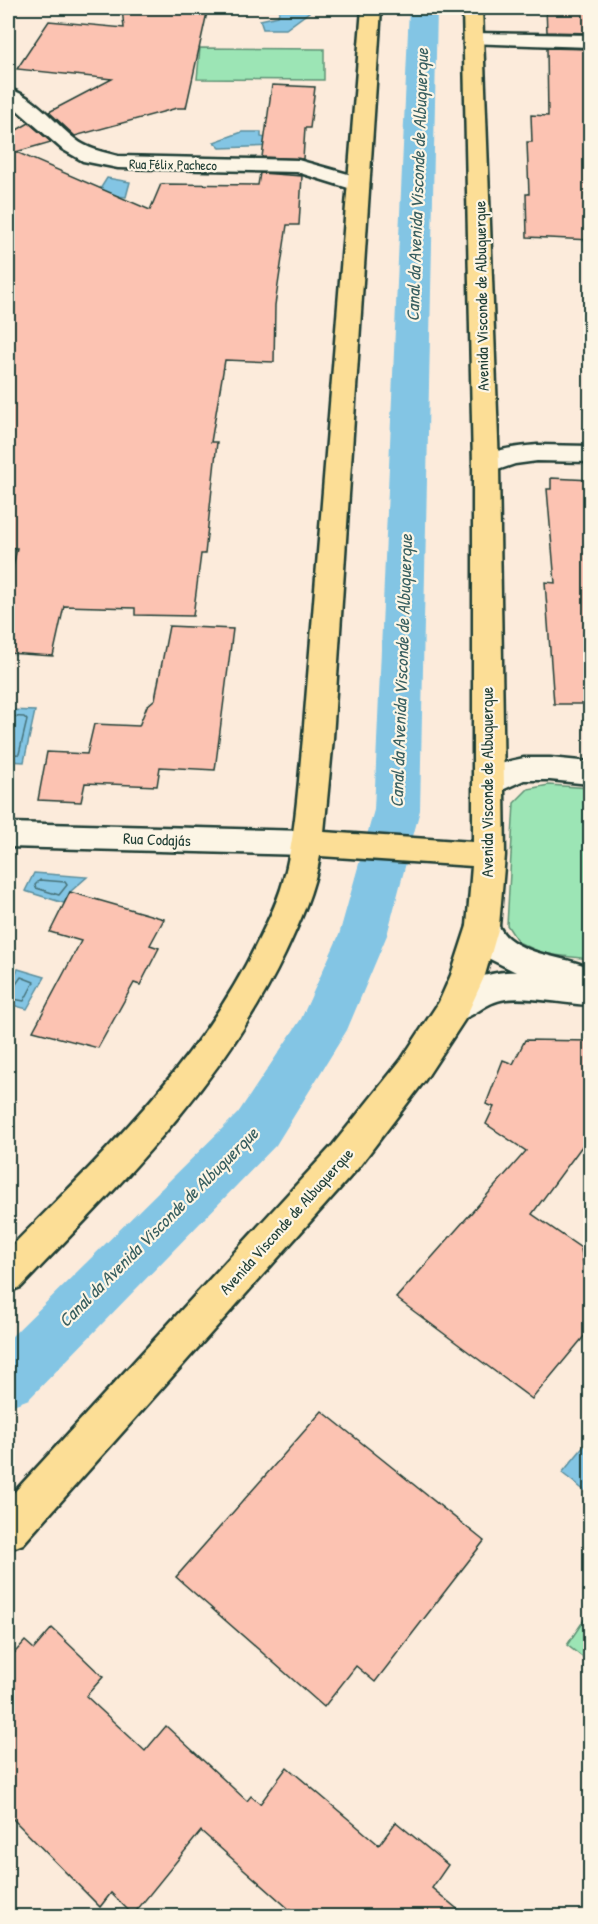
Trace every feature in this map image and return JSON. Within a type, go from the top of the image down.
[{"type":"main road","points":[[8,1275],[165,1110],[232,1020],[268,958],[298,884],[306,843],[318,738],[371,8]]},
{"type":"main road","name":"Avenida Visconde de Albuquerque","points":[[8,1529],[345,1157],[413,1070],[453,1009],[468,975],[483,926],[489,855],[486,466],[473,8]]},
{"type":"main road","points":[[306,843],[489,855]]},
{"type":"street","points":[[474,39],[591,41]]},
{"type":"street","name":"Rua Félix Pacheco","points":[[8,95],[17,98],[69,145],[91,156],[118,162],[298,166],[358,184]]},
{"type":"street","points":[[486,466],[505,457],[531,453],[591,454]]},
{"type":"street","points":[[489,785],[499,775],[528,768],[591,773]]},
{"type":"street","name":"Rua Codajás","points":[[8,835],[306,843]]},
{"type":"street","points":[[483,926],[496,947],[540,969],[591,976]]},
{"type":"street","points":[[453,1009],[482,991],[507,985],[591,992]]},
{"type":"green space","points":[[200,48],[324,49],[324,80],[197,79]]},
{"type":"green space","points":[[549,785],[590,788],[590,959],[544,954],[518,942],[507,925],[514,803],[528,789]]},
{"type":"green space","points":[[590,1611],[590,1663],[567,1645]]},
{"type":"water","points":[[280,8],[306,8],[309,12],[286,29],[263,29],[260,20],[278,16]]},
{"type":"water","points":[[242,132],[261,132],[261,137],[274,140],[274,146],[220,148],[214,142]]},
{"type":"water","points":[[107,178],[130,182],[126,197],[97,194]]},
{"type":"water","points":[[8,710],[35,711],[24,762],[8,761]]},
{"type":"water","points":[[34,873],[87,877],[70,892],[64,903],[25,891]]},
{"type":"water","points":[[18,969],[45,977],[27,1009],[8,1004],[8,986]]},
{"type":"water","points":[[590,1439],[590,1495],[562,1473]]},
{"type":"building","points":[[122,8],[208,8],[186,108],[177,108],[75,136],[49,112],[112,79],[17,69],[49,21],[124,28]]},
{"type":"building","points":[[546,8],[591,8],[591,33],[547,32]]},
{"type":"building","points":[[547,48],[591,49],[591,240],[527,237],[526,194],[529,194],[527,142],[532,142],[531,115],[548,116]]},
{"type":"building","points":[[272,85],[315,87],[310,128],[305,128],[303,159],[262,157]]},
{"type":"building","points":[[29,123],[51,142],[16,152],[150,210],[161,184],[258,185],[260,173],[302,176],[299,225],[287,225],[275,305],[274,362],[225,360],[211,442],[217,442],[205,554],[201,554],[193,616],[135,615],[135,608],[64,606],[53,656],[8,653],[8,590],[17,548],[8,548],[8,135]]},
{"type":"building","points":[[551,478],[591,480],[591,704],[554,704],[545,582],[555,583],[547,489],[551,489]]},
{"type":"building","points":[[169,626],[233,629],[215,770],[160,767],[157,786],[85,783],[81,802],[38,800],[47,752],[87,754],[94,724],[139,726],[147,706],[155,699]]},
{"type":"building","points":[[70,892],[164,919],[150,945],[159,948],[140,985],[134,983],[98,1048],[33,1031],[81,941],[50,932]]},
{"type":"building","points":[[525,1040],[591,1041],[591,1134],[532,1214],[581,1248],[591,1328],[532,1399],[396,1298],[526,1151],[486,1124],[494,1107],[486,1104],[503,1060],[513,1064]]},
{"type":"building","points":[[322,1411],[484,1541],[375,1682],[356,1666],[324,1707],[176,1577]]},
{"type":"building","points":[[52,1628],[103,1677],[86,1696],[145,1751],[166,1726],[247,1801],[251,1796],[260,1804],[287,1767],[379,1845],[396,1822],[448,1865],[432,1888],[467,1917],[298,1917],[201,1831],[133,1915],[111,1893],[100,1907],[8,1814],[8,1660],[25,1641],[34,1649]]},
{"type":"waterway","name":"Canal da Avenida Visconde de Albuquerque","points":[[8,1379],[257,1129],[322,1030],[363,935],[397,810],[423,8]]}]
